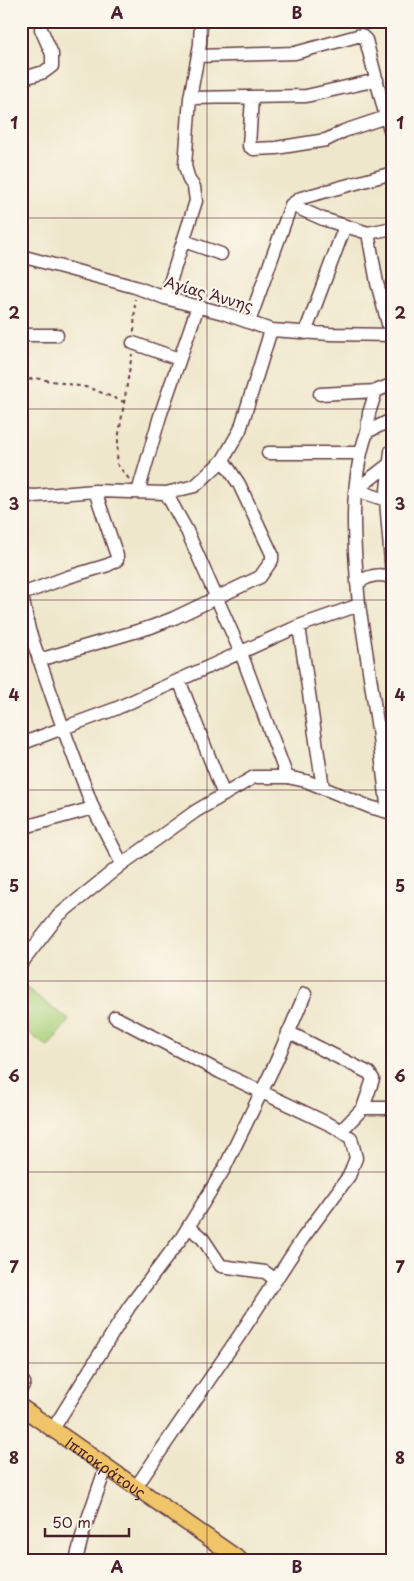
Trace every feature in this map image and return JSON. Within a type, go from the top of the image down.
[{"type":"main road","name":"Ιπποκράτους","points":[[21,1407],[240,1560]]},
{"type":"street","points":[[165,298],[196,202],[194,187],[189,180],[185,166],[190,98],[198,56],[201,21]]},
{"type":"street","points":[[21,80],[44,72],[52,66],[52,54],[41,29]]},
{"type":"street","points":[[198,56],[294,53],[361,35],[366,40],[377,80],[390,116],[393,139]]},
{"type":"street","points":[[190,98],[306,96],[377,80]]},
{"type":"street","points":[[252,97],[249,146],[254,149],[276,148],[326,140],[344,131],[390,116]]},
{"type":"street","points":[[249,322],[291,205],[301,198],[393,173]]},
{"type":"street","points":[[291,205],[368,234],[393,228]]},
{"type":"street","points":[[306,333],[345,226]]},
{"type":"street","points":[[368,234],[377,283],[392,335]]},
{"type":"street","points":[[184,241],[221,254]]},
{"type":"street","name":"Αγίας Άννης","points":[[21,256],[135,287],[165,298],[198,306],[272,330],[369,336],[392,335]]},
{"type":"street","points":[[139,488],[178,359],[198,306]]},
{"type":"street","points":[[21,495],[35,496],[139,488],[166,493],[195,486],[223,460],[240,430],[272,330]]},
{"type":"street","points":[[21,335],[57,335]]},
{"type":"street","points":[[133,343],[178,359]]},
{"type":"street","points":[[320,394],[376,391],[393,384]]},
{"type":"street","points":[[21,964],[59,915],[122,864],[196,811],[254,777],[287,777],[388,812],[378,729],[359,604],[353,531],[359,453],[367,432],[369,413],[376,391]]},
{"type":"street","points":[[367,432],[393,419]]},
{"type":"street","points":[[390,451],[386,500],[392,582]]},
{"type":"street","points":[[268,453],[359,453]]},
{"type":"street","points":[[39,660],[151,627],[260,577],[272,560],[272,554],[248,501],[223,460]]},
{"type":"street","points":[[356,490],[388,464]]},
{"type":"street","points":[[356,490],[386,500]]},
{"type":"street","points":[[95,491],[117,560],[108,565],[22,592],[29,630],[63,728],[93,808],[122,864]]},
{"type":"street","points":[[166,493],[187,531],[241,653],[287,777]]},
{"type":"street","points":[[357,584],[365,577],[383,574],[392,582]]},
{"type":"street","points":[[21,744],[115,709],[299,626],[359,604]]},
{"type":"street","points":[[299,626],[323,788]]},
{"type":"street","points":[[179,680],[224,795]]},
{"type":"street","points":[[378,729],[393,726]]},
{"type":"street","points":[[21,828],[93,808]]},
{"type":"street","points":[[53,1429],[129,1307],[189,1227],[224,1169],[305,994]]},
{"type":"street","points":[[115,1017],[341,1131],[351,1138],[356,1158],[349,1176],[304,1238],[136,1487]]},
{"type":"street","points":[[288,1032],[369,1073],[373,1079],[363,1108],[341,1131]]},
{"type":"street","points":[[363,1108],[393,1108]]},
{"type":"street","points":[[189,1227],[203,1239],[221,1266],[265,1272],[276,1280]]},
{"type":"street","points":[[21,1380],[24,1383],[21,1389]]},
{"type":"street","points":[[76,1560],[83,1533],[106,1467]]},
{"type":"path","points":[[135,287],[133,343],[118,440],[117,464],[127,478],[139,488]]},
{"type":"path","points":[[21,382],[35,378],[90,388],[124,402]]},
{"type":"green space","points":[[21,984],[69,1020],[48,1047],[21,1027]]}]
